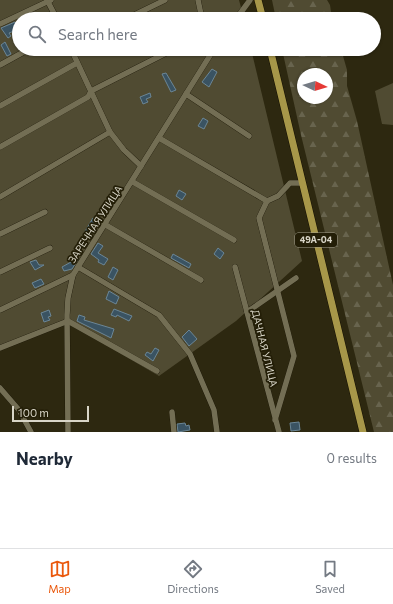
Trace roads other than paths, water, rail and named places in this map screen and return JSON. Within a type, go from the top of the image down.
[{"type":"main road","points":[[258,0],[261,12]]},
{"type":"main road","name":"49А-04","points":[[272,56],[363,432]]},
{"type":"street","points":[[24,12],[49,0],[53,12]]},
{"type":"street","points":[[140,12],[165,0]]},
{"type":"street","points":[[198,0],[201,12]]},
{"type":"street","points":[[241,12],[250,0]]},
{"type":"street","points":[[0,24],[12,18]]},
{"type":"street","points":[[0,65],[16,56]]},
{"type":"street","points":[[74,56],[110,132],[124,150],[141,166]]},
{"type":"street","points":[[0,147],[88,97],[91,91],[160,56]]},
{"type":"street","name":"ЗАРЕЧНАЯ УЛИЦА","points":[[68,432],[68,298],[73,276],[210,56]]},
{"type":"street","points":[[0,106],[77,63]]},
{"type":"street","points":[[186,94],[249,136]]},
{"type":"street","points":[[0,198],[110,132]]},
{"type":"street","points":[[159,138],[267,201]]},
{"type":"street","points":[[132,182],[234,240]]},
{"type":"street","points":[[275,420],[294,356],[260,218],[267,201],[278,196],[290,183],[302,182]]},
{"type":"street","points":[[0,234],[45,212]]},
{"type":"street","points":[[104,224],[201,280]]},
{"type":"street","points":[[0,272],[50,248]]},
{"type":"street","points":[[78,267],[159,315],[190,354],[214,410],[217,432]]},
{"type":"street","name":"ДАЧНАЯ УЛИЦА","points":[[235,267],[279,432]]},
{"type":"street","points":[[0,310],[73,276]]},
{"type":"street","points":[[247,312],[296,278]]},
{"type":"street","points":[[0,348],[68,321],[157,371]]},
{"type":"street","points":[[0,388],[19,410],[31,432]]},
{"type":"street","points":[[172,412],[174,432]]}]
